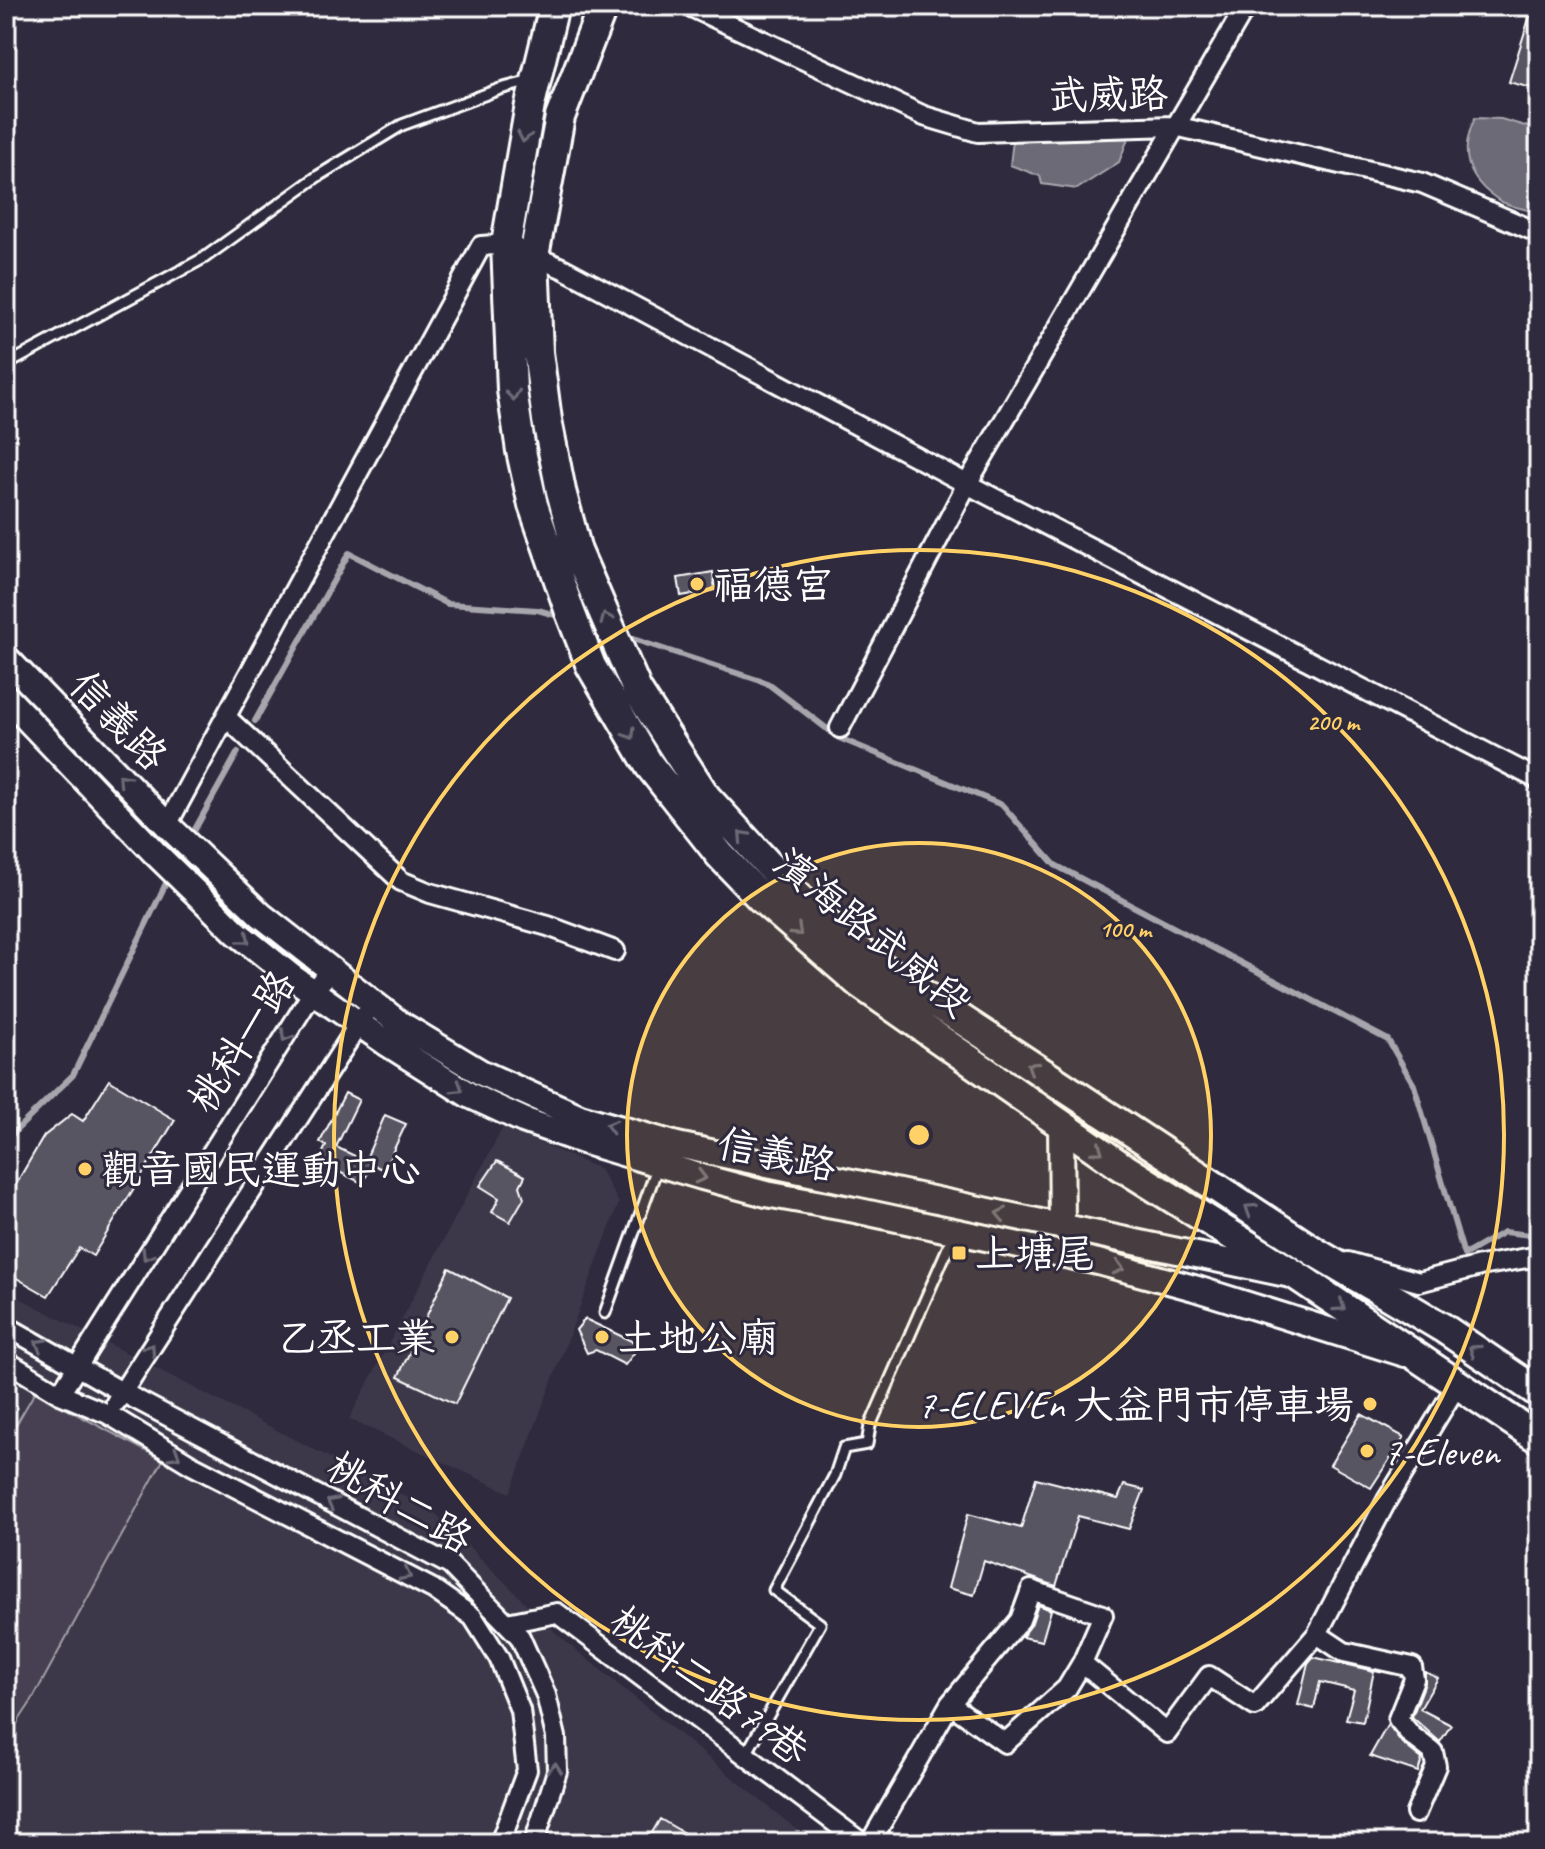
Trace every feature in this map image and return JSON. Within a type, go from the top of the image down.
[{"type":"main road","name":"濱海路武威段","points":[[554,6],[514,189],[506,244],[511,377],[521,451],[533,505],[570,612],[591,666],[649,765],[720,855],[761,898],[859,983],[1118,1164],[1297,1276],[1539,1439]]},
{"type":"main road","name":"濱海路武威段","points":[[603,6],[560,117],[534,256],[538,352],[547,420],[577,551],[637,690],[706,797],[810,910],[868,958],[1315,1252],[1443,1328],[1539,1393]]},
{"type":"main road","name":"信義路","points":[[6,658],[172,830],[261,915],[399,1023],[482,1073],[580,1117],[663,1140],[1297,1276]]},
{"type":"main road","name":"信義路","points":[[6,697],[158,856],[237,933],[358,1023],[483,1101],[567,1136],[658,1165],[766,1194],[1098,1262],[1415,1357]]},
{"type":"main road","points":[[1061,1124],[1062,1227]]},
{"type":"main road","points":[[1280,1316],[1297,1276],[1315,1252]]},
{"type":"street","name":"武威路","points":[[689,6],[924,116],[978,132],[1175,126],[1422,183],[1539,233]]},
{"type":"street","points":[[840,728],[967,484],[1246,6]]},
{"type":"street","points":[[172,830],[226,717],[481,246],[506,244],[564,269],[967,484],[1539,780]]},
{"type":"street","points":[[226,717],[401,881],[430,893],[548,926],[615,951]]},
{"type":"street","name":"桃科一路","points":[[60,1394],[313,992],[330,971]]},
{"type":"street","points":[[108,1414],[373,1003]]},
{"type":"street","points":[[1315,1252],[1419,1282],[1480,1266],[1539,1256]]},
{"type":"street","name":"桃科二路","points":[[6,1326],[122,1392],[450,1565],[520,1637],[546,1695],[556,1737],[557,1771],[534,1843]]},
{"type":"street","name":"桃科二路","points":[[6,1361],[60,1394],[108,1414],[192,1465],[433,1589],[473,1617],[499,1658],[520,1710],[527,1770],[500,1843]]},
{"type":"street","points":[[1082,1663],[1167,1733],[1209,1676],[1255,1706],[1317,1634],[1387,1500],[1457,1385]]},
{"type":"street","points":[[870,1843],[950,1704],[1020,1620],[1031,1590],[1103,1615],[1067,1688],[1005,1743],[950,1704]]},
{"type":"street","name":"桃科二路79巷","points":[[507,1623],[557,1613],[862,1843]]},
{"type":"street","points":[[1317,1634],[1344,1652],[1412,1667],[1414,1679],[1398,1719],[1411,1735],[1433,1752],[1436,1766],[1416,1813]]},
{"type":"lane","points":[[6,365],[204,258],[318,176],[402,125],[500,89],[536,80]]},
{"type":"lane","points":[[605,1313],[658,1165],[663,1140]]},
{"type":"lane","points":[[745,1756],[820,1624],[774,1590],[835,1475],[844,1448],[867,1444],[870,1426],[955,1231]]},
{"type":"shaded area","points":[[1475,118],[1501,119],[1539,130],[1539,213],[1501,202],[1478,182],[1468,163],[1467,153],[1467,142]]},
{"type":"shaded area","points":[[1129,136],[1119,162],[1077,189],[1042,184],[1040,176],[1010,165],[1013,140]]},
{"type":"shaded area","points":[[503,1127],[600,1169],[619,1203],[510,1493],[349,1419]]},
{"type":"shaded area","points":[[6,1291],[432,1510],[559,1636],[813,1843],[6,1843]]},
{"type":"shaded area","points":[[35,1392],[163,1460],[31,1702],[6,1740],[6,1442]]},
{"type":"building","points":[[1533,6],[1539,6],[1539,90],[1509,82]]},
{"type":"building","name":"福德宮","points":[[713,572],[715,590],[681,596],[678,578]]},
{"type":"building","name":"觀音國民運動中心","points":[[109,1080],[175,1120],[93,1256],[79,1248],[48,1296],[6,1272],[6,1201],[44,1136],[72,1114],[83,1121]]},
{"type":"building","points":[[345,1093],[359,1100],[336,1147],[373,1165],[362,1183],[318,1162],[326,1146],[320,1142]]},
{"type":"building","points":[[385,1115],[406,1124],[384,1170],[365,1161]]},
{"type":"building","points":[[497,1161],[525,1176],[520,1186],[524,1198],[510,1222],[492,1212],[499,1198],[480,1186]]},
{"type":"building","name":"乙丞工業","points":[[449,1268],[507,1298],[455,1404],[398,1377]]},
{"type":"building","name":"土地公廟","points":[[585,1319],[640,1345],[625,1365],[596,1350],[587,1353],[576,1330]]},
{"type":"building","name":"7-Eleven","points":[[1361,1414],[1404,1437],[1371,1488],[1330,1465]]},
{"type":"building","points":[[1036,1478],[1118,1499],[1124,1485],[1144,1490],[1129,1529],[1078,1516],[1056,1586],[984,1561],[974,1595],[948,1588],[968,1514],[1021,1528]]},
{"type":"building","points":[[1038,1605],[1051,1610],[1042,1641],[1022,1637],[1031,1625]]},
{"type":"building","points":[[1313,1657],[1374,1671],[1363,1722],[1346,1719],[1354,1690],[1320,1682],[1314,1709],[1298,1705],[1308,1663]]},
{"type":"building","points":[[1425,1672],[1438,1678],[1420,1709],[1451,1725],[1440,1742],[1412,1717],[1425,1683]]},
{"type":"building","points":[[1388,1724],[1402,1743],[1422,1759],[1418,1772],[1370,1756]]},
{"type":"building","points":[[660,1819],[701,1843],[646,1843]]},
{"type":"waterway","points":[[255,721],[349,553],[448,604],[538,610],[562,617]]},
{"type":"waterway","points":[[633,639],[767,683],[839,738],[1002,805],[1055,865],[1388,1040],[1414,1085],[1464,1255],[1504,1232],[1539,1236]]},
{"type":"waterway","points":[[189,840],[238,752]]},
{"type":"waterway","points":[[6,1140],[73,1075],[170,875]]},
{"type":"place","name":"福德宮","points":[[697,584]]},
{"type":"place","name":"觀音國民運動中心","points":[[85,1169]]},
{"type":"place","name":"上塘尾","points":[[959,1253]]},
{"type":"place","name":"乙丞工業","points":[[452,1337]]},
{"type":"place","name":"土地公廟","points":[[602,1337]]},
{"type":"place","name":"7-ELEVEn 大益門市停車場","points":[[1370,1404]]},
{"type":"place","name":"7-Eleven","points":[[1367,1451]]}]
